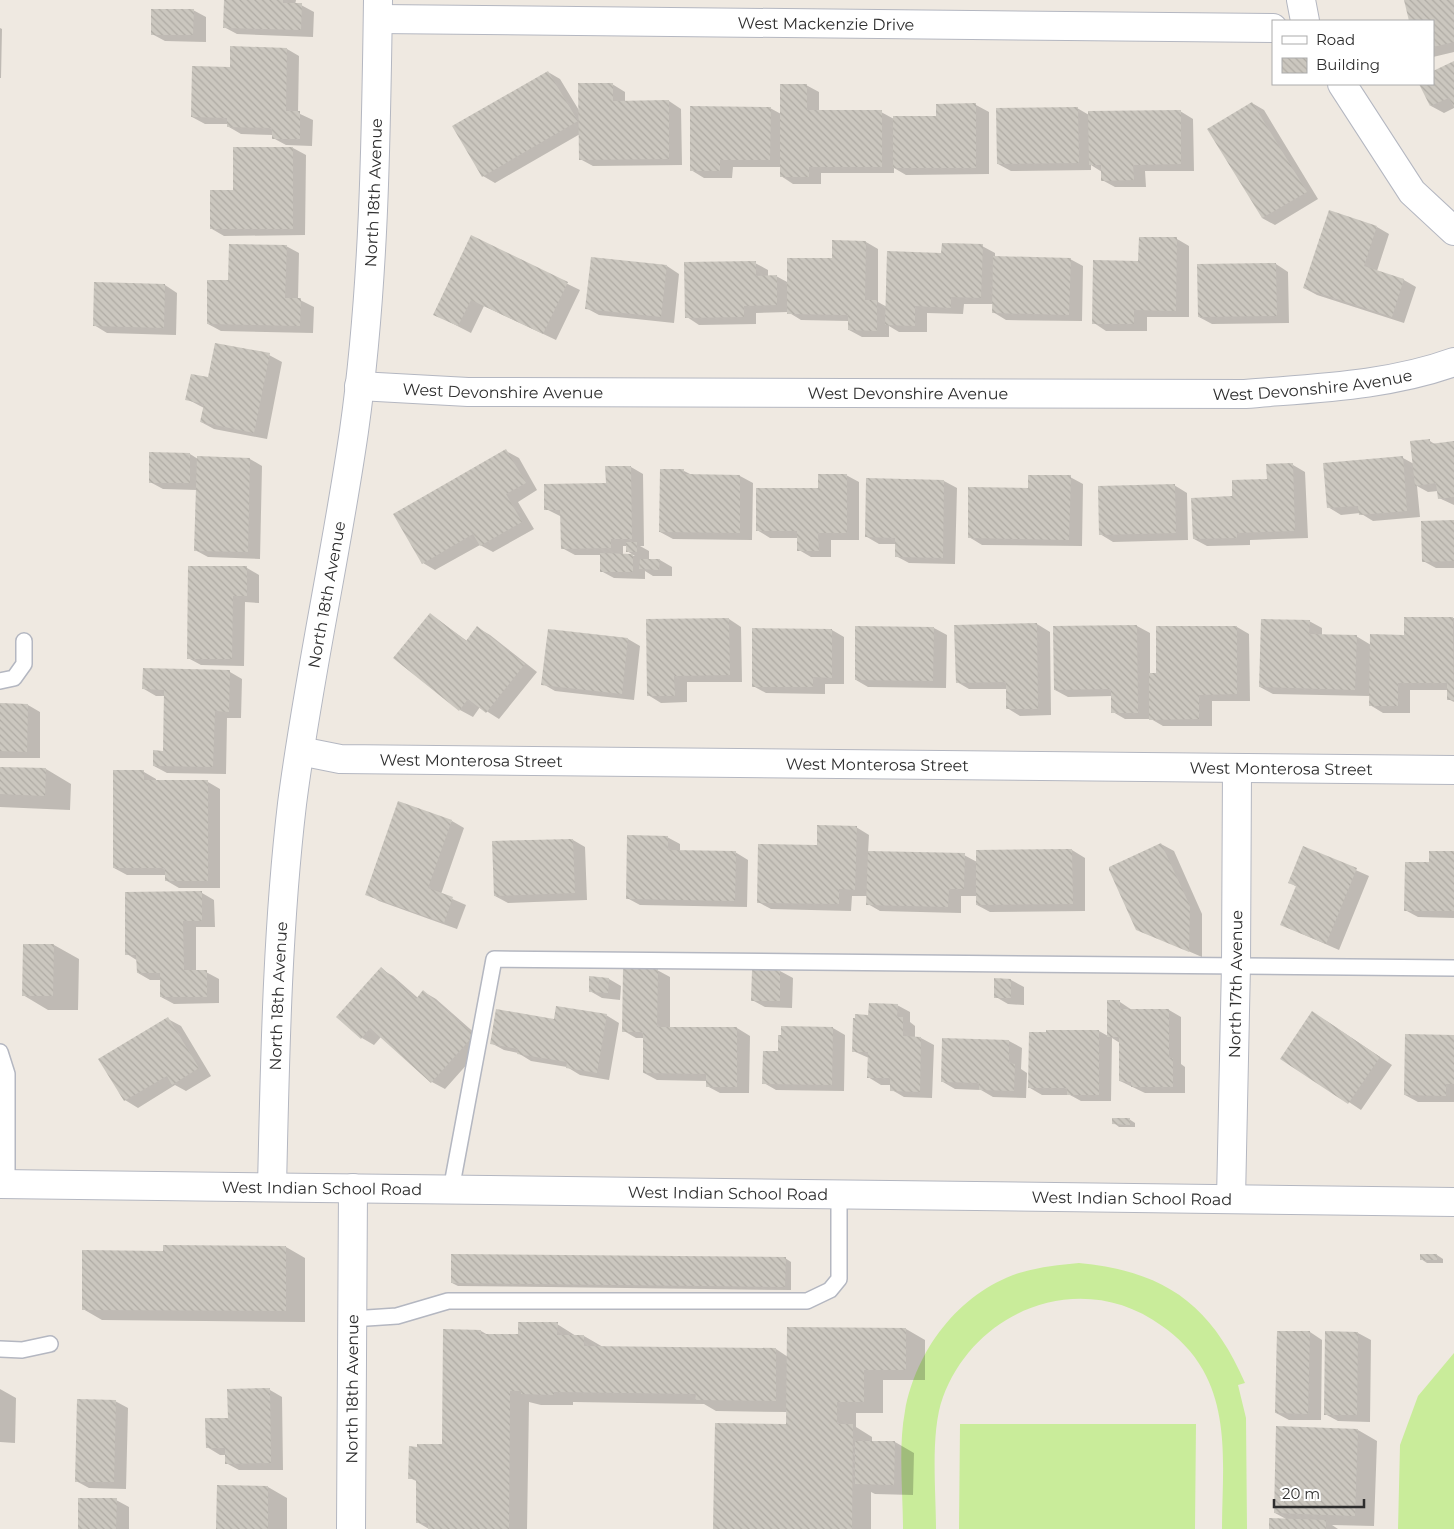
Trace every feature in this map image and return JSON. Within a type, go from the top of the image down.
[{"type":"street","points":[[1301,0],[1305,20]]},
{"type":"street","name":"West Mackenzie Drive","points":[[378,10],[1272,28]]},
{"type":"street","name":"North 18th Avenue","points":[[272,1187],[279,952],[300,752],[359,386],[373,224],[378,10]]},
{"type":"street","points":[[1343,85],[1412,192],[1454,231]]},
{"type":"street","name":"West Devonshire Avenue","points":[[359,386],[468,392],[1245,394],[1369,382],[1424,373],[1454,362]]},
{"type":"street","name":"West Monterosa Street","points":[[300,752],[340,759],[1454,770]]},
{"type":"street","name":"North 17th Avenue","points":[[1231,1199],[1236,966],[1236,768]]},
{"type":"street","name":"West Indian School Road","points":[[3,1184],[1454,1202]]},
{"type":"street","name":"North 18th Avenue","points":[[351,1529],[353,1188]]},
{"type":"lane","points":[[0,681],[14,678],[24,664],[24,641]]},
{"type":"lane","points":[[451,1190],[494,959],[1454,968]]},
{"type":"lane","points":[[0,1052],[6,1074],[3,1184]]},
{"type":"lane","points":[[352,1319],[397,1316],[448,1301],[808,1301],[830,1290],[839,1279],[839,1194]]},
{"type":"lane","points":[[0,1349],[22,1350],[50,1344]]},
{"type":"green space","points":[[1079,1263],[1109,1267],[1136,1274],[1160,1284],[1181,1296],[1200,1312],[1217,1332],[1232,1355],[1245,1383],[1238,1385],[1246,1418],[1247,1529],[1222,1529],[1223,1448],[1221,1427],[1212,1388],[1195,1357],[1168,1330],[1131,1309],[1099,1300],[1067,1300],[1035,1306],[1006,1320],[980,1340],[959,1366],[943,1397],[936,1427],[936,1529],[903,1529],[901,1455],[905,1411],[919,1367],[930,1346],[959,1309],[977,1294],[997,1282],[1034,1269]]},
{"type":"green space","points":[[1454,1353],[1454,1529],[1398,1529],[1400,1445],[1418,1396]]},
{"type":"green space","points":[[960,1424],[1196,1424],[1195,1529],[959,1529]]},
{"type":"building","points":[[224,0],[283,0],[283,3],[302,3],[301,30],[223,28]]},
{"type":"building","points":[[1404,0],[1454,0],[1454,42],[1434,47],[1434,20],[1409,20]]},
{"type":"building","points":[[151,9],[194,9],[193,35],[151,35]]},
{"type":"building","points":[[230,46],[287,48],[286,111],[300,111],[300,139],[272,139],[272,128],[227,127],[227,118],[191,117],[192,66],[230,67]]},
{"type":"building","points":[[1454,61],[1454,107],[1449,98],[1430,106],[1420,85],[1434,85],[1434,71]]},
{"type":"building","points":[[548,71],[578,121],[482,177],[452,126]]},
{"type":"building","points":[[578,83],[613,83],[613,101],[669,100],[669,159],[579,160]]},
{"type":"building","points":[[780,84],[807,84],[807,110],[882,110],[882,167],[809,167],[809,177],[780,177]]},
{"type":"building","points":[[1252,102],[1307,192],[1262,218],[1207,129]]},
{"type":"building","points":[[976,103],[976,168],[893,168],[893,116],[936,116],[936,104]]},
{"type":"building","points":[[690,106],[771,107],[770,160],[720,160],[720,171],[690,171]]},
{"type":"building","points":[[1078,107],[1079,163],[997,164],[996,108]]},
{"type":"building","points":[[1181,110],[1181,164],[1133,165],[1134,180],[1101,181],[1101,165],[1089,165],[1088,111]]},
{"type":"building","points":[[233,147],[293,147],[293,229],[210,229],[210,190],[233,190]]},
{"type":"building","points":[[1329,210],[1377,226],[1364,266],[1404,279],[1392,317],[1303,288]]},
{"type":"building","points":[[471,235],[568,282],[543,334],[471,300],[458,326],[433,315]]},
{"type":"building","points":[[1139,237],[1177,237],[1176,311],[1134,310],[1134,324],[1092,324],[1093,260],[1138,261]]},
{"type":"building","points":[[832,240],[866,241],[865,300],[877,300],[877,331],[848,330],[848,315],[787,314],[787,258],[832,258]]},
{"type":"building","points":[[942,243],[983,244],[981,298],[951,297],[951,308],[915,306],[915,326],[885,325],[887,251],[941,253]]},
{"type":"building","points":[[229,244],[287,245],[285,298],[301,298],[300,326],[207,324],[207,280],[228,280]]},
{"type":"building","points":[[993,256],[1071,258],[1069,315],[992,313]]},
{"type":"building","points":[[591,257],[667,265],[661,317],[585,309]]},
{"type":"building","points":[[756,261],[756,276],[777,275],[777,305],[744,306],[744,317],[685,318],[684,262]]},
{"type":"building","points":[[1276,263],[1277,316],[1198,317],[1197,264]]},
{"type":"building","points":[[94,282],[165,284],[164,328],[93,326]]},
{"type":"building","points":[[215,343],[270,353],[254,433],[200,422],[204,404],[185,400],[191,374],[208,377]]},
{"type":"building","points":[[1430,439],[1430,444],[1454,441],[1454,497],[1438,499],[1436,483],[1415,486],[1410,441]]},
{"type":"building","points":[[506,449],[526,483],[506,494],[522,522],[480,546],[473,534],[422,564],[393,514]]},
{"type":"building","points":[[149,452],[190,453],[190,483],[149,483]]},
{"type":"building","points":[[197,456],[250,458],[248,552],[194,551]]},
{"type":"building","points":[[1403,456],[1407,511],[1359,515],[1358,506],[1327,508],[1323,463]]},
{"type":"building","points":[[1293,463],[1295,531],[1237,533],[1237,538],[1193,539],[1191,498],[1232,496],[1232,480],[1267,479],[1266,464]]},
{"type":"building","points":[[605,466],[631,466],[632,539],[611,539],[611,548],[561,549],[560,510],[544,510],[544,484],[606,483]]},
{"type":"building","points":[[660,469],[684,469],[684,474],[740,475],[740,533],[659,532]]},
{"type":"building","points":[[818,474],[847,474],[847,533],[818,533],[819,551],[797,551],[797,531],[756,531],[756,488],[818,488]]},
{"type":"building","points":[[1028,475],[1071,475],[1069,540],[968,538],[968,487],[1028,488]]},
{"type":"building","points":[[866,478],[944,480],[943,558],[895,557],[895,538],[865,537]]},
{"type":"building","points":[[1175,484],[1176,533],[1099,535],[1098,486]]},
{"type":"building","points":[[1454,520],[1454,561],[1422,562],[1421,521]]},
{"type":"building","points":[[626,542],[637,542],[637,552],[626,552]]},
{"type":"building","points":[[600,553],[633,554],[633,572],[600,572]]},
{"type":"building","points":[[640,559],[660,559],[659,570],[639,569]]},
{"type":"building","points":[[188,566],[247,566],[247,596],[233,596],[232,659],[187,659]]},
{"type":"building","points":[[430,613],[466,641],[477,626],[525,664],[486,713],[468,699],[459,711],[393,658]]},
{"type":"building","points":[[1404,617],[1453,617],[1454,700],[1447,700],[1447,683],[1398,683],[1398,706],[1369,706],[1370,634],[1404,635]]},
{"type":"building","points":[[729,618],[730,675],[674,676],[675,696],[647,696],[646,619]]},
{"type":"building","points":[[1261,619],[1310,620],[1309,634],[1357,635],[1355,690],[1259,687]]},
{"type":"building","points":[[1037,623],[1038,709],[1006,709],[1006,682],[956,683],[954,625]]},
{"type":"building","points":[[1137,625],[1138,713],[1111,713],[1111,689],[1054,690],[1053,626]]},
{"type":"building","points":[[855,626],[934,627],[933,681],[855,680]]},
{"type":"building","points":[[1156,626],[1237,626],[1237,694],[1199,695],[1199,719],[1149,720],[1149,673],[1156,673]]},
{"type":"building","points":[[752,628],[832,629],[832,678],[813,677],[813,687],[752,687]]},
{"type":"building","points":[[548,629],[628,638],[622,694],[541,685]]},
{"type":"building","points":[[143,668],[230,670],[229,712],[215,711],[213,767],[153,766],[153,750],[163,751],[164,690],[142,689]]},
{"type":"building","points":[[0,703],[28,704],[27,752],[0,751]]},
{"type":"building","points":[[0,767],[46,768],[45,796],[0,794]]},
{"type":"building","points":[[113,770],[144,770],[144,780],[208,780],[208,881],[165,881],[165,868],[113,868]]},
{"type":"building","points":[[398,801],[452,820],[428,888],[453,897],[444,923],[365,895]]},
{"type":"building","points":[[817,825],[857,826],[855,890],[839,889],[839,904],[757,903],[758,844],[817,845]]},
{"type":"building","points":[[627,835],[668,836],[668,850],[736,851],[735,901],[626,899]]},
{"type":"building","points":[[573,839],[575,893],[494,896],[492,841]]},
{"type":"building","points":[[1161,843],[1190,906],[1189,952],[1136,930],[1109,870],[1109,867]]},
{"type":"building","points":[[1303,846],[1357,868],[1326,944],[1280,925],[1296,886],[1288,883]]},
{"type":"building","points":[[1072,849],[1073,904],[976,905],[976,850]]},
{"type":"building","points":[[868,851],[965,853],[964,889],[949,889],[948,907],[866,905]]},
{"type":"building","points":[[1429,851],[1454,851],[1454,911],[1404,911],[1405,862],[1429,862]]},
{"type":"building","points":[[202,891],[202,921],[183,921],[184,970],[207,970],[207,997],[160,997],[160,973],[137,973],[136,955],[125,955],[125,892]]},
{"type":"building","points":[[23,944],[54,944],[53,996],[22,996]]},
{"type":"building","points":[[381,967],[416,999],[423,990],[474,1035],[431,1083],[370,1028],[361,1039],[336,1017]]},
{"type":"building","points":[[623,969],[658,969],[657,1027],[737,1027],[737,1087],[706,1087],[706,1074],[643,1073],[643,1032],[622,1032]]},
{"type":"building","points":[[752,970],[780,970],[780,1001],[751,1001]]},
{"type":"building","points":[[589,976],[609,978],[608,993],[589,992]]},
{"type":"building","points":[[994,978],[1011,979],[1011,998],[994,998]]},
{"type":"building","points":[[1107,1000],[1120,1000],[1120,1009],[1169,1009],[1169,1058],[1173,1058],[1173,1087],[1131,1087],[1131,1082],[1119,1081],[1119,1037],[1107,1037]]},
{"type":"building","points":[[869,1003],[898,1004],[897,1017],[903,1017],[903,1036],[921,1037],[920,1092],[890,1091],[890,1078],[867,1078],[868,1052],[852,1052],[853,1018],[855,1018],[855,1014],[868,1015]]},
{"type":"building","points":[[556,1006],[607,1014],[597,1073],[566,1068],[567,1062],[517,1054],[518,1049],[490,1044],[496,1009],[554,1019]]},
{"type":"building","points":[[1312,1011],[1380,1057],[1348,1104],[1280,1059]]},
{"type":"building","points":[[168,1017],[199,1068],[172,1085],[167,1076],[124,1101],[98,1059]]},
{"type":"building","points":[[781,1026],[833,1027],[832,1085],[762,1084],[763,1051],[778,1051],[778,1035],[781,1035]]},
{"type":"building","points":[[1046,1030],[1099,1030],[1099,1095],[1067,1095],[1067,1088],[1028,1088],[1029,1032],[1046,1032]]},
{"type":"building","points":[[1405,1034],[1454,1035],[1454,1084],[1446,1084],[1446,1096],[1404,1095]]},
{"type":"building","points":[[942,1038],[1009,1040],[1009,1063],[1015,1064],[1014,1091],[979,1090],[979,1083],[941,1082]]},
{"type":"building","points":[[1112,1118],[1130,1118],[1130,1125],[1112,1124]]},
{"type":"building","points":[[163,1245],[286,1246],[286,1311],[82,1310],[82,1250],[163,1251]]},
{"type":"building","points":[[451,1254],[786,1257],[785,1287],[451,1283]]},
{"type":"building","points":[[1420,1254],[1437,1254],[1437,1260],[1420,1260]]},
{"type":"building","points":[[518,1322],[558,1322],[557,1335],[584,1335],[584,1346],[776,1348],[776,1401],[695,1400],[696,1394],[554,1392],[554,1395],[521,1394],[521,1391],[510,1391],[509,1529],[428,1529],[428,1523],[416,1523],[416,1479],[408,1479],[409,1446],[417,1447],[417,1444],[442,1444],[443,1329],[481,1330],[481,1334],[518,1334]]},
{"type":"building","points":[[787,1327],[906,1328],[906,1370],[864,1370],[864,1402],[837,1402],[837,1424],[853,1424],[852,1529],[713,1529],[715,1423],[786,1424]]},
{"type":"building","points":[[1277,1331],[1310,1331],[1308,1414],[1275,1413]]},
{"type":"building","points":[[1325,1331],[1358,1332],[1357,1415],[1324,1415]]},
{"type":"building","points":[[270,1388],[271,1463],[225,1464],[225,1448],[206,1448],[205,1418],[228,1418],[227,1389]]},
{"type":"building","points":[[77,1399],[116,1400],[114,1482],[75,1482]]},
{"type":"building","points":[[1276,1426],[1358,1429],[1355,1516],[1274,1513]]},
{"type":"building","points":[[855,1441],[895,1441],[894,1485],[855,1484]]},
{"type":"building","points":[[217,1485],[268,1486],[268,1529],[216,1529]]},
{"type":"building","points":[[78,1498],[117,1498],[116,1529],[78,1529]]},
{"type":"building","points":[[1269,1518],[1326,1520],[1326,1529],[1269,1529]]}]
